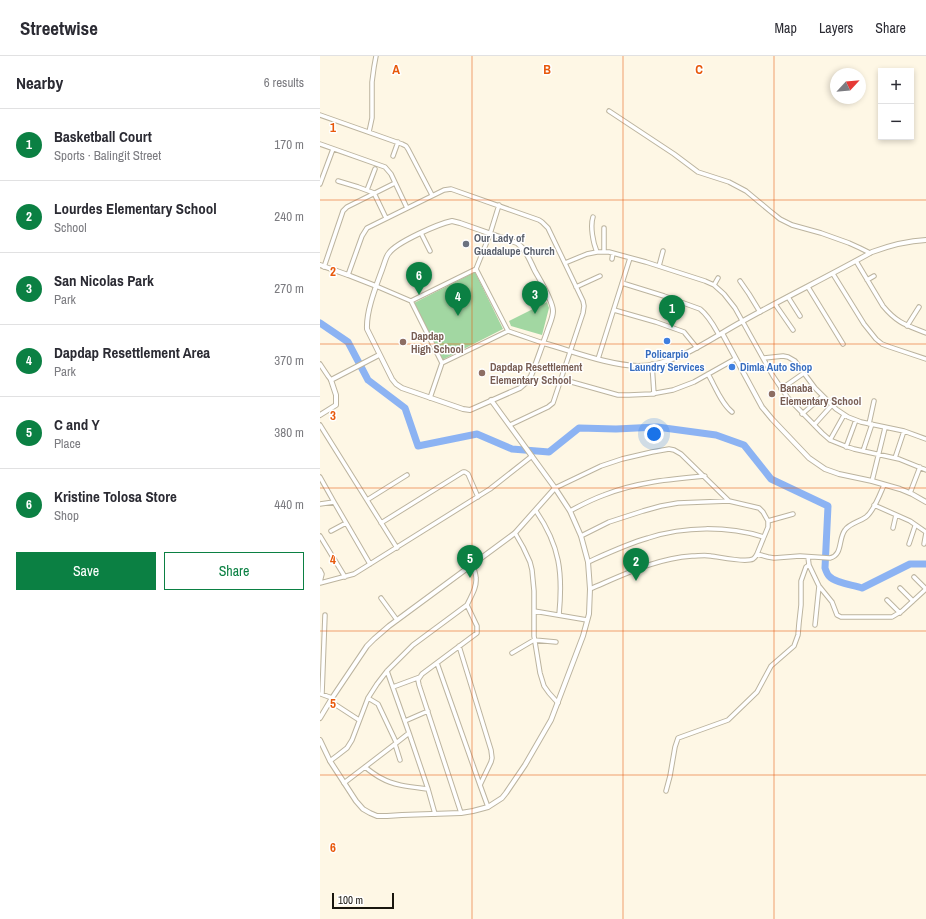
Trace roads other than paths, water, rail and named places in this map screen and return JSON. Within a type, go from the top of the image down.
[{"type":"street","points":[[369,132],[372,118],[372,82],[376,56]]},
{"type":"street","points":[[609,111],[674,154],[698,172],[729,182],[746,192],[786,222],[849,243],[870,253]]},
{"type":"street","points":[[320,115],[406,146],[432,195]]},
{"type":"street","points":[[393,156],[398,142]]},
{"type":"street","points":[[320,144],[384,168],[391,174],[407,208]]},
{"type":"street","points":[[320,184],[333,149]]},
{"type":"street","points":[[320,169],[325,171]]},
{"type":"street","points":[[368,190],[375,169]]},
{"type":"street","points":[[338,181],[374,193],[386,218]]},
{"type":"street","points":[[395,183],[347,207],[343,211],[322,266],[411,301],[442,363]]},
{"type":"street","points":[[348,275],[364,231],[386,218],[444,190],[452,189],[542,222],[548,228],[583,301],[583,313],[552,405],[510,426]]},
{"type":"street","points":[[411,301],[476,269],[490,234],[499,205]]},
{"type":"street","points":[[593,217],[593,240],[596,252]]},
{"type":"street","points":[[452,221],[521,245],[552,304],[553,310],[552,318],[531,376],[520,388],[475,408],[466,410],[402,388],[392,379],[367,329],[367,322],[376,286],[389,253],[401,244],[421,234],[443,223],[452,221]]},
{"type":"street","points":[[604,228],[604,251]]},
{"type":"street","points":[[421,234],[430,251]]},
{"type":"street","points":[[476,269],[508,331],[598,359],[638,366],[668,360],[697,348],[743,321],[870,253],[892,245],[926,240]]},
{"type":"street","points":[[565,263],[587,254],[604,251],[659,266],[714,285],[724,294],[735,308],[781,389],[802,414],[830,440],[846,447],[895,458],[926,470]]},
{"type":"street","points":[[659,266],[663,251]]},
{"type":"street","points":[[612,259],[613,253]]},
{"type":"street","points":[[598,359],[630,258]]},
{"type":"street","points":[[856,261],[888,312],[907,326],[926,333]]},
{"type":"street","points":[[833,274],[864,324],[876,339],[882,344],[926,360]]},
{"type":"street","points":[[576,287],[600,276]]},
{"type":"street","points":[[868,280],[874,276]]},
{"type":"street","points":[[714,285],[718,278]]},
{"type":"street","points":[[740,281],[760,312]]},
{"type":"street","points":[[622,283],[697,307],[704,312],[720,334],[762,407],[809,458],[824,469],[900,489],[926,502]]},
{"type":"street","points":[[808,287],[843,344]]},
{"type":"street","points":[[788,297],[800,316]]},
{"type":"street","points":[[776,304],[793,330]]},
{"type":"street","points":[[907,326],[919,307]]},
{"type":"street","points":[[614,310],[684,332],[697,348]]},
{"type":"street","points":[[430,398],[442,363],[508,331]]},
{"type":"street","points":[[331,380],[379,355]]},
{"type":"street","points":[[764,358],[777,356],[788,357],[795,361],[823,396],[844,415],[885,428],[904,431],[926,439]]},
{"type":"street","points":[[561,379],[618,395],[654,394],[673,390],[694,382],[735,359]]},
{"type":"street","points":[[320,364],[331,380],[336,395],[336,405],[320,415]]},
{"type":"street","points":[[652,364],[654,394]]},
{"type":"street","points":[[781,389],[804,373]]},
{"type":"street","points":[[708,374],[723,401],[732,412]]},
{"type":"street","points":[[802,414],[823,396]]},
{"type":"street","points":[[320,740],[330,761],[356,801],[363,809],[377,816],[461,813],[488,807],[502,798],[551,720],[589,614],[590,589],[588,562],[581,536],[570,511],[531,454],[491,400]]},
{"type":"street","points":[[863,451],[871,424],[874,402]]},
{"type":"street","points":[[814,425],[832,405]]},
{"type":"street","points":[[830,440],[844,415]]},
{"type":"street","points":[[846,447],[856,420]]},
{"type":"street","points":[[320,425],[397,548]]},
{"type":"street","points":[[872,481],[885,428]]},
{"type":"street","points":[[895,458],[904,431]]},
{"type":"street","points":[[320,718],[367,646],[374,639],[397,620],[515,533],[555,488],[601,466],[622,459],[652,452],[674,450],[681,454],[705,476],[729,501]]},
{"type":"street","points":[[320,570],[322,574],[320,582],[354,574],[490,489],[531,454]]},
{"type":"street","points":[[910,493],[920,467]]},
{"type":"street","points":[[381,523],[463,472],[468,474],[478,497]]},
{"type":"street","points":[[367,500],[407,475]]},
{"type":"street","points":[[320,476],[370,564]]},
{"type":"street","points":[[570,511],[603,495],[640,484],[662,480],[705,476]]},
{"type":"street","points":[[757,554],[774,558],[800,556],[830,558],[835,556],[839,553],[843,534],[846,528],[869,514],[884,484]]},
{"type":"street","points":[[581,536],[609,522],[637,512],[661,506],[684,503],[729,501],[759,508],[768,521],[768,527],[755,558],[738,560],[710,556],[685,556],[660,561],[590,589]]},
{"type":"street","points":[[320,504],[334,502]]},
{"type":"street","points":[[874,505],[910,522],[926,533],[924,544]]},
{"type":"street","points":[[536,511],[551,537],[557,555],[560,570],[561,594],[558,615]]},
{"type":"street","points":[[768,521],[793,514]]},
{"type":"street","points":[[893,528],[896,515]]},
{"type":"street","points":[[331,531],[346,523]]},
{"type":"street","points":[[909,544],[915,526]]},
{"type":"street","points":[[588,562],[623,546],[650,537],[674,532],[710,529],[752,534],[764,537]]},
{"type":"street","points":[[515,533],[530,562],[532,570],[534,591],[534,640],[542,680],[549,693],[558,703]]},
{"type":"street","points":[[320,536],[345,577]]},
{"type":"street","points":[[808,557],[809,565],[819,586],[832,602],[837,615],[841,617],[892,617],[900,613],[926,589],[914,577]]},
{"type":"street","points":[[330,761],[352,740],[368,698],[388,671],[413,645],[467,604],[476,583],[473,565]]},
{"type":"street","points":[[666,791],[678,738],[728,720],[757,692],[771,666],[794,646],[798,635],[801,605],[801,581],[806,567],[809,565]]},
{"type":"street","points":[[815,625],[819,586]]},
{"type":"street","points":[[900,588],[913,601]]},
{"type":"street","points":[[381,598],[397,620]]},
{"type":"street","points":[[887,600],[900,613]]},
{"type":"street","points":[[461,813],[418,680],[422,674],[475,635],[478,630],[477,626],[467,604]]},
{"type":"street","points":[[534,611],[587,620]]},
{"type":"street","points":[[325,615],[321,693],[332,698]]},
{"type":"street","points":[[512,653],[534,640],[556,642]]},
{"type":"street","points":[[459,646],[492,754],[491,762],[480,785]]},
{"type":"street","points":[[437,663],[488,807]]},
{"type":"street","points":[[388,671],[435,814]]},
{"type":"street","points":[[393,687],[420,677]]},
{"type":"street","points":[[368,698],[378,704],[395,743],[400,760]]},
{"type":"street","points":[[336,705],[359,720]]},
{"type":"street","points":[[405,721],[428,711]]},
{"type":"street","points":[[344,783],[409,733]]},
{"type":"street","points":[[365,768],[390,782],[399,785],[428,789]]},
{"type":"waterway","points":[[320,323],[348,342],[368,380],[405,408],[418,446],[477,434],[512,449],[549,452],[579,428],[616,429],[657,427],[716,435],[744,445],[771,479],[828,506],[825,568],[832,578],[840,582],[862,588],[910,564],[926,564]]},
{"type":"place","name":"Our Lady of Guadalupe Church","points":[[466,244]]},
{"type":"place","name":"Kristine Tolosa Store","points":[[419,295]]},
{"type":"place","name":"San Nicolas Park","points":[[535,314]]},
{"type":"place","name":"Dapdap Resettlement Area","points":[[458,316]]},
{"type":"place","name":"Basketball Court","points":[[672,328]]},
{"type":"place","name":"Policarpio Laundry Services","points":[[667,341]]},
{"type":"place","name":"Dapdap High School","points":[[403,342]]},
{"type":"place","name":"Dimla Auto Shop","points":[[732,367]]},
{"type":"place","name":"Dapdap Resettlement Elementary School","points":[[482,373]]},
{"type":"place","name":"Banaba Elementary School","points":[[772,394]]},
{"type":"place","name":"C and Y","points":[[470,578]]},
{"type":"place","name":"Lourdes Elementary School","points":[[636,581]]}]
